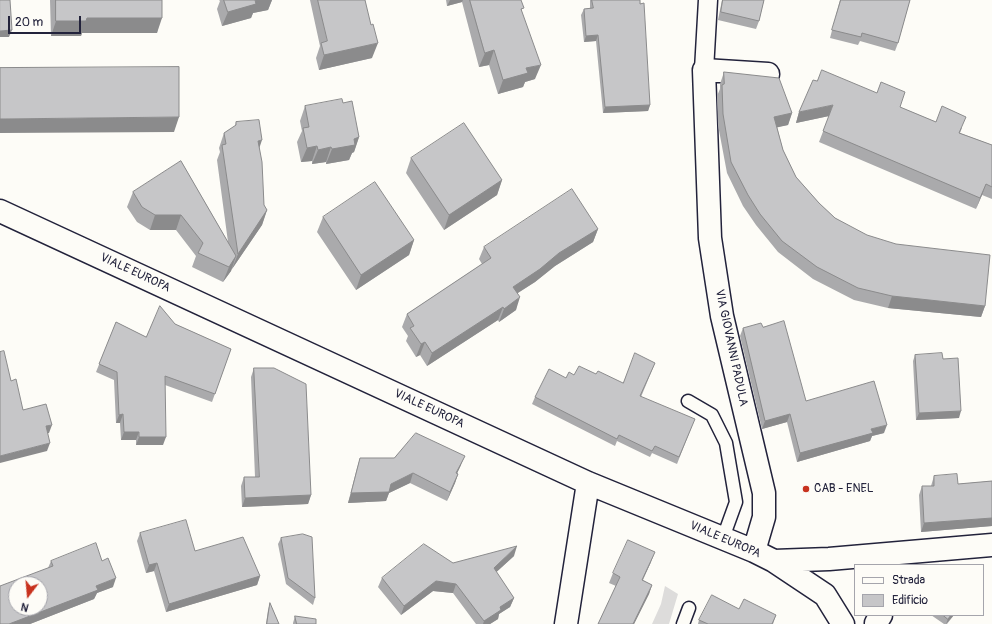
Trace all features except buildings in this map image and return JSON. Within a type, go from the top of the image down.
[{"type":"street","name":"VIA GIOVANNI PADULA","points":[[708,0],[704,70],[710,238],[722,316],[764,493],[764,517],[754,551]]},
{"type":"street","points":[[704,70],[768,74]]},
{"type":"street","name":"VIALE EUROPA","points":[[0,211],[588,483],[754,551],[774,561],[825,595],[843,624]]},
{"type":"street","points":[[566,624],[588,483]]},
{"type":"street","points":[[774,561],[904,558],[992,545]]},
{"type":"lane","points":[[688,401],[712,415],[726,443],[736,502],[723,538]]},
{"type":"lane","points":[[683,624],[689,608]]},
{"type":"shaded area","points":[[665,586],[678,594],[669,624],[652,624],[661,604]]},
{"type":"place","name":"CAB - ENEL","points":[[806,489]]}]
